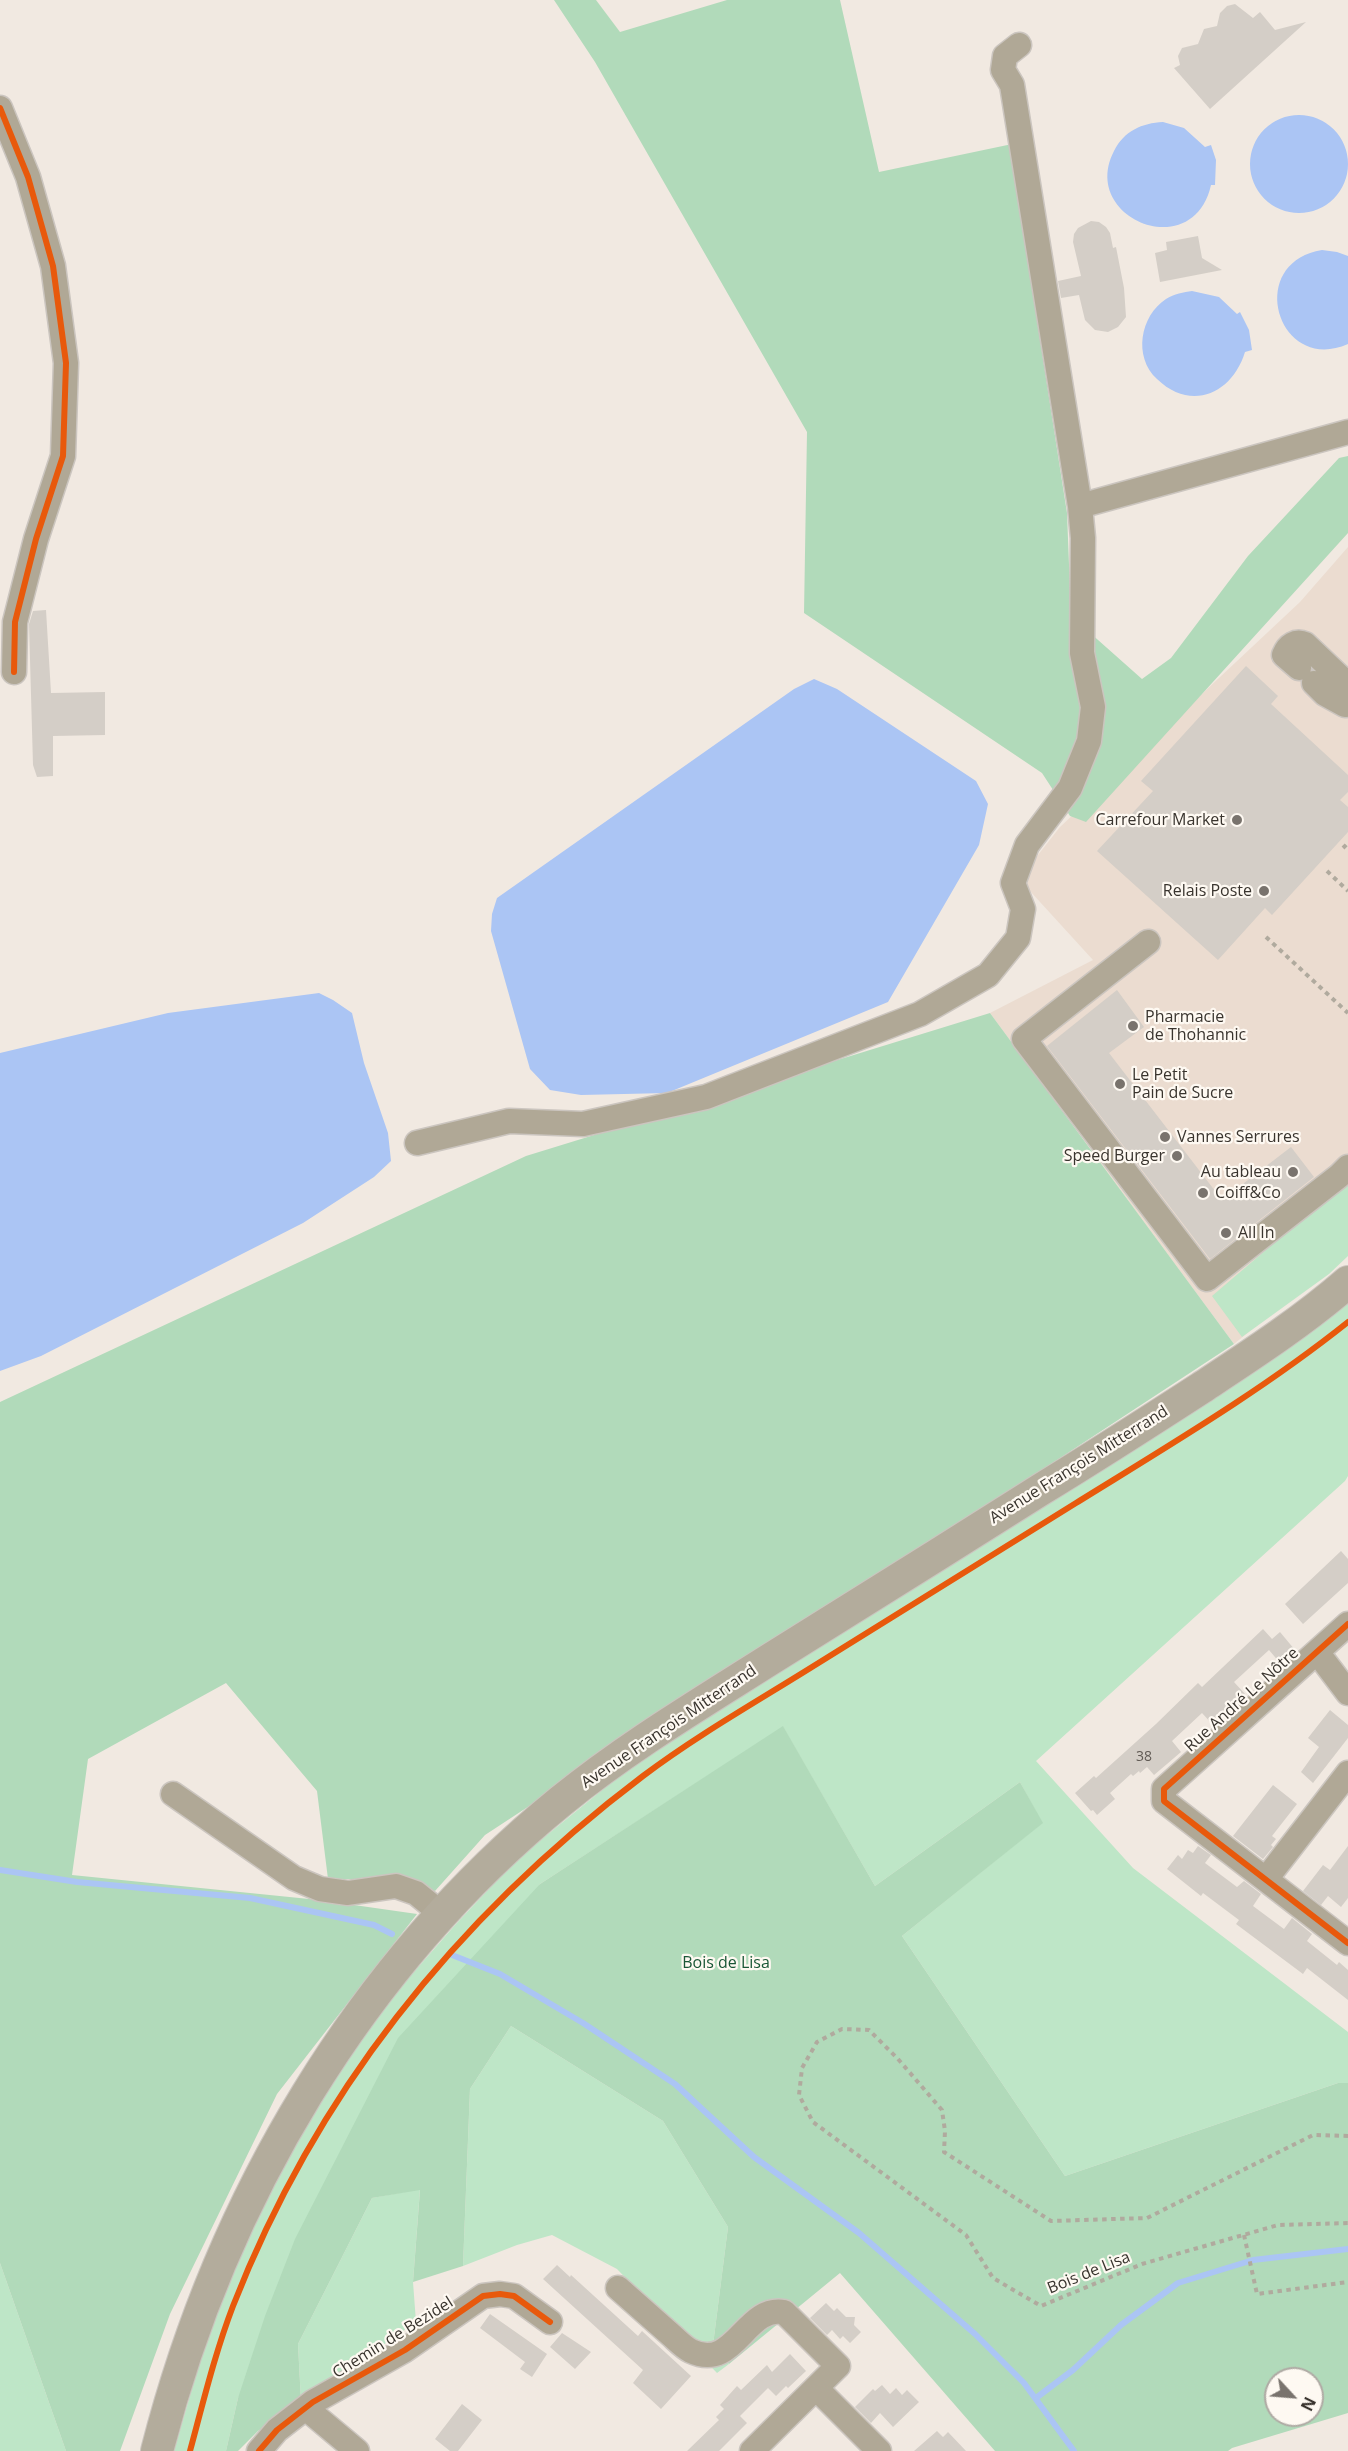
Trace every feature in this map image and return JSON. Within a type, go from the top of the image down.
[{"type":"main road","name":"Avenue François Mitterrand","points":[[157,2451],[178,2373],[216,2270],[262,2171],[313,2084],[356,2019],[416,1942],[497,1858],[559,1803],[613,1761],[1254,1353],[1322,1305],[1348,1282]]},
{"type":"street","points":[[417,1143],[509,1121],[582,1124],[706,1097],[920,1014],[988,975],[1018,938],[1023,909],[1013,883],[1026,845],[1070,788],[1089,741],[1093,707],[1082,653],[1083,538],[1080,506],[1012,85],[1003,70],[1005,56],[1019,45]]},
{"type":"street","points":[[0,108],[28,177],[53,266],[66,363],[63,456],[36,539],[15,622],[14,672]]},
{"type":"street","points":[[1080,506],[1348,432]]},
{"type":"street","points":[[1148,942],[1024,1039],[1207,1279],[1348,1167]]},
{"type":"street","name":"Rue André Le Nôtre","points":[[1266,1879],[1164,1801],[1164,1789],[1348,1624]]},
{"type":"street","points":[[1317,1652],[1348,1693]]},
{"type":"street","points":[[1348,1773],[1266,1879],[1348,1943]]},
{"type":"street","points":[[173,1794],[294,1878],[320,1889],[348,1893],[396,1886],[416,1893],[443,1914]]},
{"type":"street","points":[[618,2288],[689,2350],[705,2356],[724,2352],[763,2314],[774,2310],[784,2312],[838,2366],[752,2451]]},
{"type":"street","name":"Chemin de Bezidel","points":[[259,2451],[277,2430],[307,2407],[405,2350],[483,2296],[500,2294],[514,2296],[550,2322]]},
{"type":"street","points":[[817,2388],[879,2451]]},
{"type":"street","points":[[307,2407],[357,2451]]},
{"type":"path","points":[[1343,848],[1348,843]]},
{"type":"path","points":[[1327,871],[1348,891]]},
{"type":"path","points":[[1266,938],[1348,1013]]},
{"type":"path","points":[[1244,2235],[1257,2294],[1348,2282]]},
{"type":"shaded area","points":[[1348,547],[1348,1250],[1234,1344],[990,1013],[1093,960],[1019,879],[1060,827],[1300,602]]},
{"type":"green space","points":[[554,0],[596,0],[620,32],[727,0],[840,0],[879,172],[1017,143],[1024,237],[1067,513],[1071,616],[1142,679],[1171,658],[1248,556],[1339,458],[1348,456],[1348,533],[1086,822],[1070,816],[1042,773],[804,613],[807,432],[595,62]]},
{"type":"green space","points":[[990,1013],[1234,1344],[485,1835],[435,1891],[400,1879],[328,1879],[317,1791],[226,1683],[88,1759],[72,1875],[319,1900],[417,1914],[277,2094],[170,2314],[120,2451],[66,2451],[0,2263],[0,1402],[526,1156]]},
{"type":"green space","points":[[1348,1180],[1348,1256],[1329,1274],[1242,1337],[1212,1296]]},
{"type":"green space","points":[[1348,1303],[1348,1476],[1345,1481],[1036,1761],[1133,1868],[1348,2032],[1348,2083],[1338,2083],[1065,2176],[902,1936],[1042,1823],[1020,1782],[875,1886],[783,1727],[540,1884],[238,2398],[226,2451],[174,2451],[220,2292],[272,2168],[363,2030],[515,1861],[639,1760],[1239,1381]]},
{"type":"green space","name":"Bois de Lisa","points":[[783,1726],[875,1886],[1020,1782],[1043,1823],[902,1936],[1065,2176],[1338,2083],[1348,2083],[1348,2413],[1324,2420],[1324,2367],[1264,2367],[1264,2427],[1302,2427],[1228,2451],[995,2451],[840,2273],[729,2364],[713,2345],[728,2227],[663,2121],[511,2026],[470,2089],[463,2266],[413,2282],[420,2190],[372,2198],[298,2344],[301,2402],[258,2431],[238,2451],[226,2451],[238,2398],[265,2316],[295,2239],[398,2038],[540,1884]]},
{"type":"green space","points":[[511,2026],[663,2121],[728,2227],[713,2345],[729,2364],[717,2373],[617,2269],[552,2235],[517,2245],[463,2266],[470,2089]]},
{"type":"green space","points":[[420,2189],[413,2282],[416,2322],[301,2402],[298,2344],[372,2198]]},
{"type":"green space","points":[[0,2263],[66,2451],[0,2451]]},
{"type":"water","points":[[1299,115],[1318,119],[1334,129],[1344,145],[1348,164],[1344,183],[1334,199],[1318,209],[1299,213],[1280,209],[1264,199],[1254,183],[1250,164],[1254,145],[1264,129],[1280,119]]},
{"type":"water","points":[[1163,122],[1184,128],[1205,147],[1211,145],[1216,160],[1215,185],[1211,185],[1200,209],[1183,223],[1163,227],[1143,223],[1125,212],[1112,196],[1107,175],[1114,151],[1128,133],[1141,126]]},
{"type":"water","points":[[1322,250],[1348,256],[1348,344],[1324,349],[1303,344],[1288,331],[1279,314],[1277,294],[1283,275],[1298,259]]},
{"type":"water","points":[[1192,291],[1219,297],[1237,314],[1240,312],[1249,330],[1252,350],[1245,352],[1231,379],[1209,394],[1196,396],[1183,395],[1157,379],[1149,370],[1142,349],[1145,326],[1157,306],[1172,296]]},
{"type":"water","points":[[814,679],[837,689],[976,781],[988,804],[979,845],[888,1002],[667,1093],[581,1095],[550,1090],[530,1069],[491,931],[492,914],[497,898],[794,689]]},
{"type":"water","points":[[319,993],[352,1013],[364,1063],[388,1133],[391,1161],[374,1177],[303,1223],[41,1356],[0,1371],[0,1053],[168,1013]]},
{"type":"building","points":[[1235,4],[1253,18],[1260,12],[1275,30],[1306,22],[1210,109],[1174,68],[1180,65],[1178,56],[1182,48],[1198,44],[1204,29],[1217,26],[1220,13],[1227,6]]},
{"type":"building","points":[[1091,221],[1099,222],[1110,233],[1113,248],[1116,247],[1124,288],[1126,317],[1118,327],[1108,332],[1095,330],[1085,320],[1079,295],[1061,298],[1058,281],[1081,276],[1073,242],[1074,234],[1078,228]]},
{"type":"building","points":[[1198,236],[1202,258],[1222,270],[1160,282],[1155,253],[1167,250],[1166,242]]},
{"type":"building","points":[[46,610],[51,693],[105,692],[105,735],[53,736],[53,776],[37,777],[33,765],[29,624],[33,611]]},
{"type":"building","name":"Carrefour Market","points":[[1246,666],[1278,696],[1271,704],[1348,775],[1348,792],[1340,800],[1348,807],[1348,832],[1272,915],[1265,908],[1218,960],[1097,851],[1153,791],[1141,781]]},
{"type":"building","points":[[1117,990],[1144,1027],[1109,1053],[1222,1200],[1291,1147],[1314,1177],[1210,1259],[1047,1046]]},
{"type":"building","points":[[1341,1551],[1348,1559],[1348,1583],[1303,1624],[1285,1604]]},
{"type":"building","points":[[1263,1629],[1272,1639],[1280,1632],[1295,1650],[1280,1663],[1269,1650],[1234,1682],[1245,1694],[1231,1707],[1212,1724],[1202,1713],[1172,1741],[1181,1752],[1154,1775],[1147,1767],[1140,1773],[1139,1771],[1133,1776],[1131,1774],[1110,1793],[1115,1799],[1097,1815],[1093,1810],[1091,1811],[1075,1793],[1094,1776],[1096,1778],[1198,1683],[1202,1687]]},
{"type":"building","points":[[1330,1710],[1348,1725],[1348,1738],[1313,1783],[1301,1772],[1319,1747],[1308,1738]]},
{"type":"building","points":[[1273,1785],[1297,1804],[1272,1836],[1276,1839],[1271,1845],[1273,1847],[1263,1859],[1233,1836]]},
{"type":"building","points":[[1198,1846],[1211,1855],[1205,1863],[1237,1887],[1244,1881],[1261,1894],[1253,1906],[1284,1929],[1292,1918],[1312,1934],[1307,1941],[1337,1965],[1339,1962],[1348,1970],[1348,2000],[1307,1968],[1303,1974],[1236,1924],[1239,1920],[1203,1893],[1201,1896],[1167,1869],[1178,1855],[1182,1859],[1188,1850],[1193,1853]]},
{"type":"building","points":[[1348,1846],[1348,1898],[1341,1907],[1328,1896],[1321,1905],[1303,1891],[1323,1865],[1330,1870]]},
{"type":"building","points":[[557,2265],[638,2336],[642,2331],[691,2376],[661,2409],[633,2383],[643,2370],[543,2279]]},
{"type":"building","points":[[826,2303],[834,2311],[837,2308],[846,2317],[855,2317],[854,2325],[861,2332],[850,2343],[843,2336],[840,2339],[832,2330],[827,2335],[810,2318]]},
{"type":"building","points":[[490,2314],[547,2354],[532,2377],[520,2369],[525,2362],[480,2328]]},
{"type":"building","points":[[562,2333],[591,2352],[575,2369],[550,2347]]},
{"type":"building","points":[[790,2354],[806,2371],[788,2388],[786,2386],[776,2396],[768,2388],[740,2416],[747,2423],[719,2451],[687,2451],[719,2420],[716,2417],[724,2409],[720,2405],[737,2386],[741,2390],[767,2365],[772,2372]]},
{"type":"building","points":[[882,2385],[890,2394],[896,2388],[902,2395],[907,2390],[919,2402],[893,2427],[880,2413],[871,2423],[855,2407],[873,2389],[875,2391]]},
{"type":"building","points":[[462,2404],[482,2420],[458,2451],[450,2451],[435,2439]]},
{"type":"building","points":[[937,2431],[943,2437],[948,2432],[966,2451],[914,2451]]},
{"type":"waterway","points":[[0,1870],[77,1882],[250,1898],[374,1925],[392,1934]]},
{"type":"waterway","points":[[452,1955],[500,1974],[583,2023],[675,2084],[754,2157],[859,2233],[975,2334],[1024,2383],[1074,2451]]},
{"type":"waterway","points":[[1036,2398],[1073,2370],[1121,2325],[1178,2283],[1253,2260],[1348,2249]]},
{"type":"cycle path","points":[[0,108],[28,177],[53,266],[66,363],[63,456],[36,539],[15,622],[14,672]]},
{"type":"cycle path","points":[[190,2451],[215,2360],[233,2306],[267,2227],[307,2152],[351,2080],[400,2012],[455,1948],[513,1887],[576,1830],[643,1776],[684,1747],[1215,1417],[1283,1371],[1348,1322]]},
{"type":"cycle path","points":[[1348,1624],[1164,1789],[1164,1801],[1348,1943]]},
{"type":"cycle path","points":[[259,2451],[277,2430],[313,2402],[405,2350],[483,2296],[500,2294],[514,2296],[550,2322]]},
{"type":"place","name":"Carrefour Market","points":[[1237,820]]},
{"type":"place","name":"Relais Poste","points":[[1264,891]]},
{"type":"place","name":"Pharmacie de Thohannic","points":[[1133,1026]]},
{"type":"place","name":"Le Petit Pain de Sucre","points":[[1120,1084]]},
{"type":"place","name":"Vannes Serrures","points":[[1165,1137]]},
{"type":"place","name":"Speed Burger","points":[[1177,1156]]},
{"type":"place","name":"Au tableau","points":[[1293,1172]]},
{"type":"place","name":"Coiff&Co","points":[[1203,1193]]},
{"type":"place","name":"All In","points":[[1226,1233]]}]
